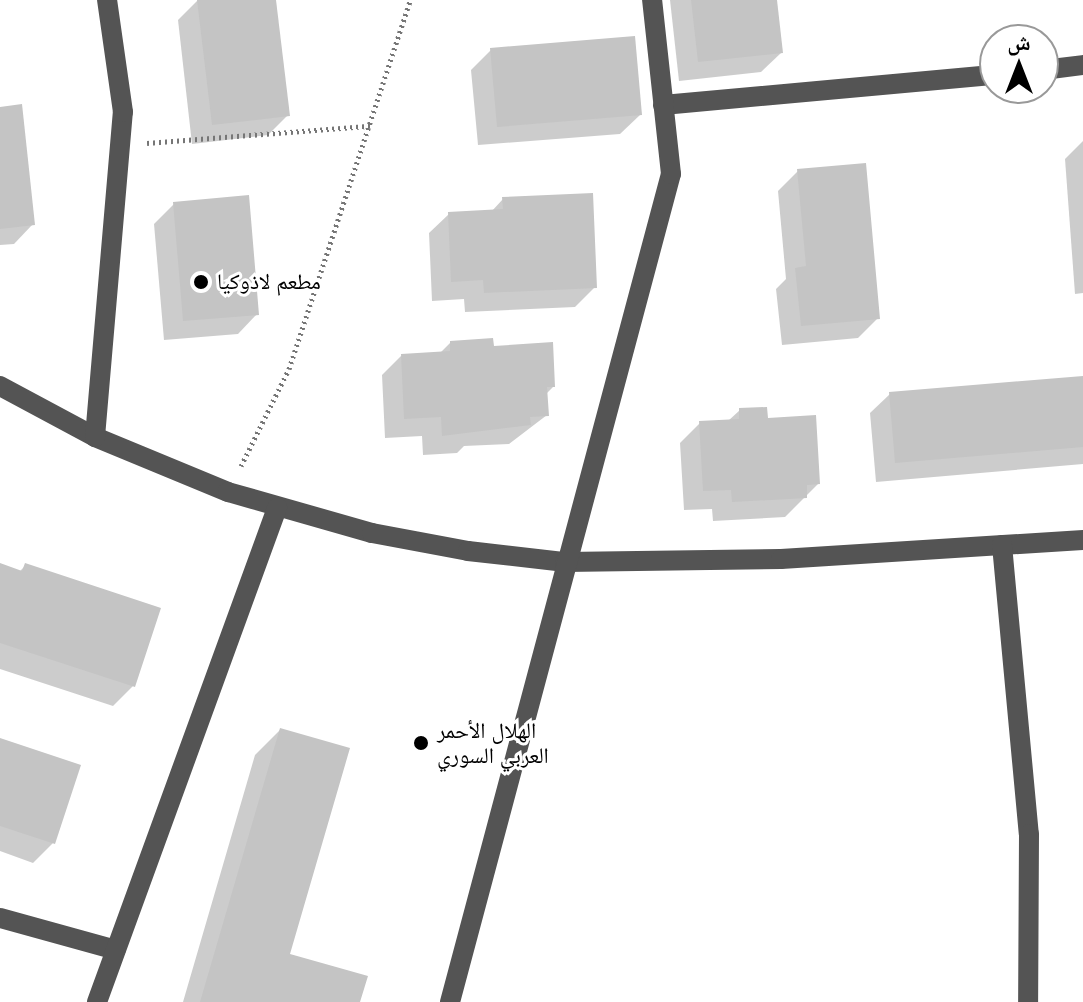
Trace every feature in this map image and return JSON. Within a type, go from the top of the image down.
[{"type":"street","points":[[95,437],[123,112],[107,0]]},
{"type":"street","points":[[450,1002],[671,174],[652,0]]},
{"type":"street","points":[[1059,68],[1083,65]]},
{"type":"street","points":[[663,105],[979,76]]},
{"type":"street","points":[[0,386],[95,437],[228,492],[277,508],[372,533],[565,562],[781,559],[1083,540]]},
{"type":"street","points":[[97,1002],[277,508]]},
{"type":"street","points":[[1002,545],[1029,834],[1028,1002]]},
{"type":"street","points":[[0,918],[116,950]]},
{"type":"path","points":[[228,492],[289,369],[410,0]]},
{"type":"path","points":[[134,144],[370,126]]},
{"type":"building","points":[[197,0],[276,0],[290,116],[212,125]]},
{"type":"building","points":[[691,0],[777,0],[783,53],[698,62]]},
{"type":"building","points":[[635,36],[642,115],[497,127],[490,48]]},
{"type":"building","points":[[22,104],[35,225],[0,229],[0,107]]},
{"type":"building","points":[[866,163],[880,319],[801,326],[795,268],[806,266],[797,169]]},
{"type":"building","points":[[593,193],[597,288],[484,293],[483,280],[451,282],[448,212],[503,209],[502,197]]},
{"type":"building","points":[[249,195],[259,315],[183,321],[173,202]]},
{"type":"building","points":[[493,338],[494,346],[553,342],[555,387],[547,387],[549,416],[530,417],[531,425],[442,436],[441,417],[404,419],[401,354],[450,351],[450,341]]},
{"type":"building","points":[[1083,376],[1083,447],[895,463],[889,392]]},
{"type":"building","points":[[767,407],[768,418],[816,415],[820,484],[807,485],[807,498],[732,502],[731,490],[703,491],[699,421],[739,419],[739,408]]},
{"type":"building","points":[[0,563],[22,571],[25,563],[161,608],[135,687],[0,643]]},
{"type":"building","points":[[280,728],[350,748],[290,954],[368,976],[360,1002],[200,1002]]},
{"type":"building","points":[[0,738],[81,765],[55,844],[0,826]]},
{"type":"place","name":"مطعم لاذوكيا","points":[[201,282]]},
{"type":"place","name":"الهلال الأحمر العربي السوري","points":[[421,743]]}]
